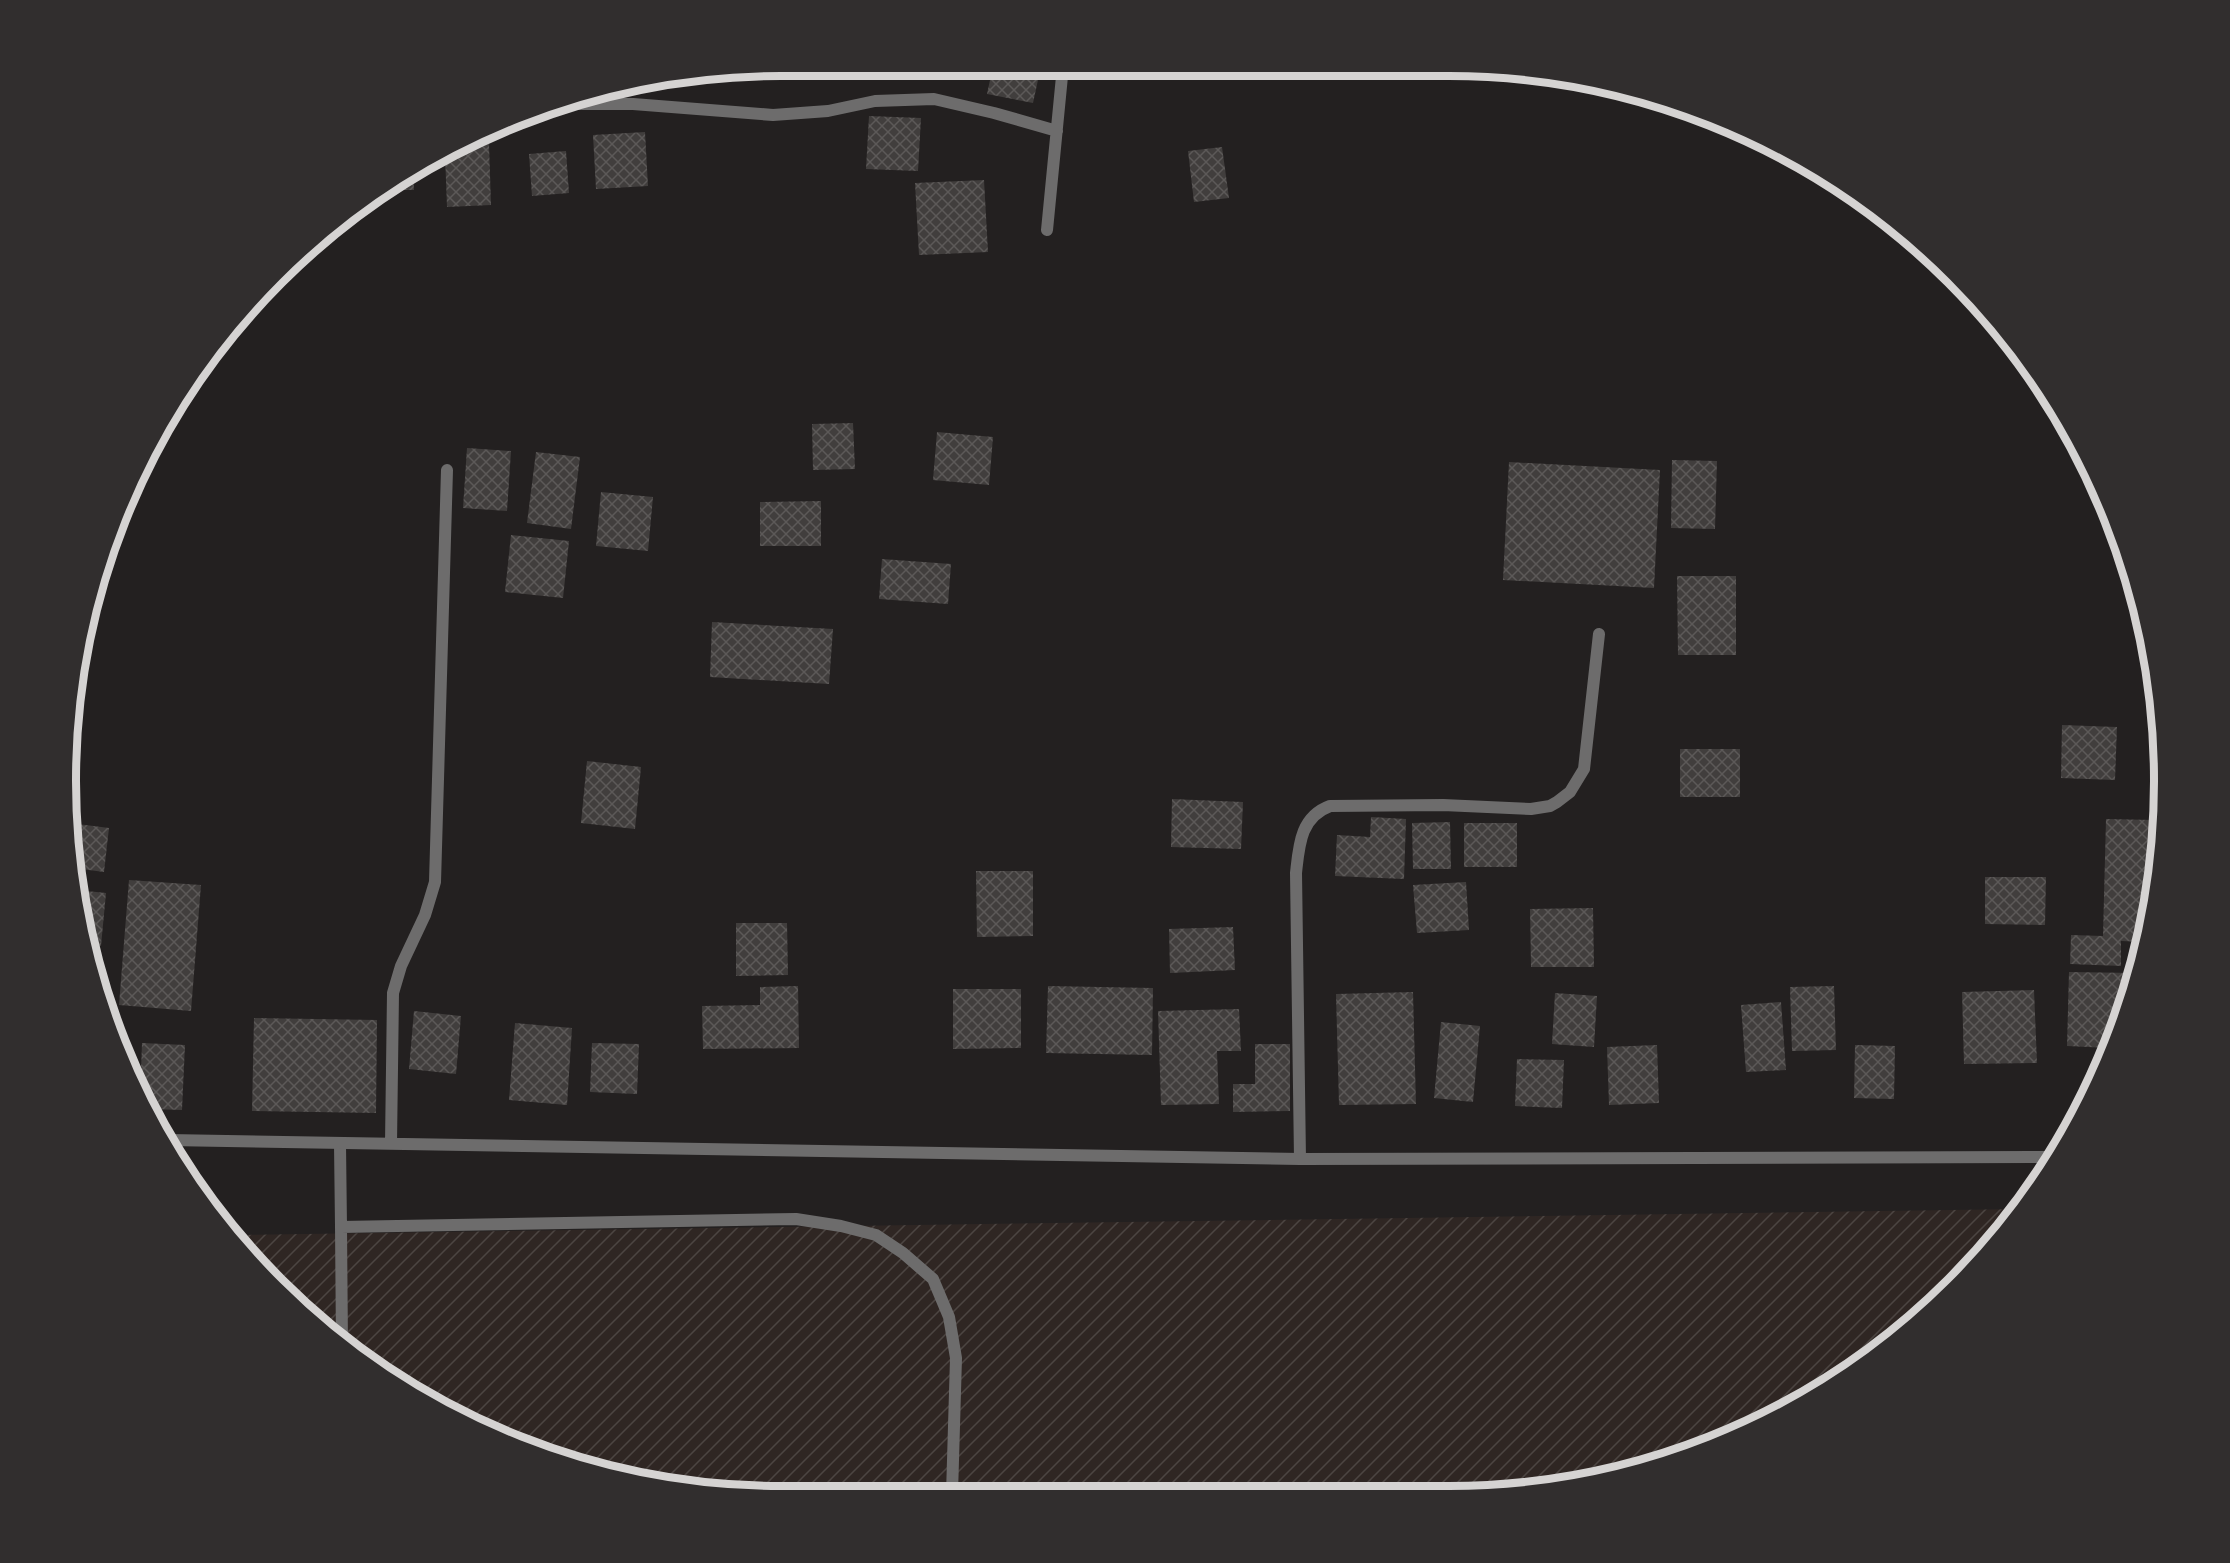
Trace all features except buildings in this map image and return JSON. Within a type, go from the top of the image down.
[{"type":"street","points":[[1047,230],[1062,76]]},
{"type":"street","points":[[587,105],[633,104],[773,115],[828,111],[875,101],[934,99],[1057,131]]},
{"type":"street","points":[[391,1144],[393,993],[401,966],[425,915],[435,882],[447,470]]},
{"type":"street","points":[[1300,1159],[1296,873],[1303,831],[1319,810],[1330,806],[1443,805],[1531,810],[1557,802],[1570,792],[1584,769],[1599,634]]},
{"type":"street","points":[[175,1140],[1300,1159],[2045,1157]]},
{"type":"street","points":[[340,1144],[342,1333]]},
{"type":"street","points":[[341,1227],[796,1219],[841,1226],[876,1235],[903,1253],[933,1279],[949,1317],[956,1358],[952,1486]]},
{"type":"shaded area","points":[[2009,1209],[1947,1280],[1878,1341],[1840,1368],[1760,1414],[1675,1449],[1586,1473],[1495,1485],[1448,1486],[782,1486],[735,1485],[644,1473],[555,1449],[512,1433],[429,1392],[352,1341],[317,1312],[283,1280],[242,1235]]}]
